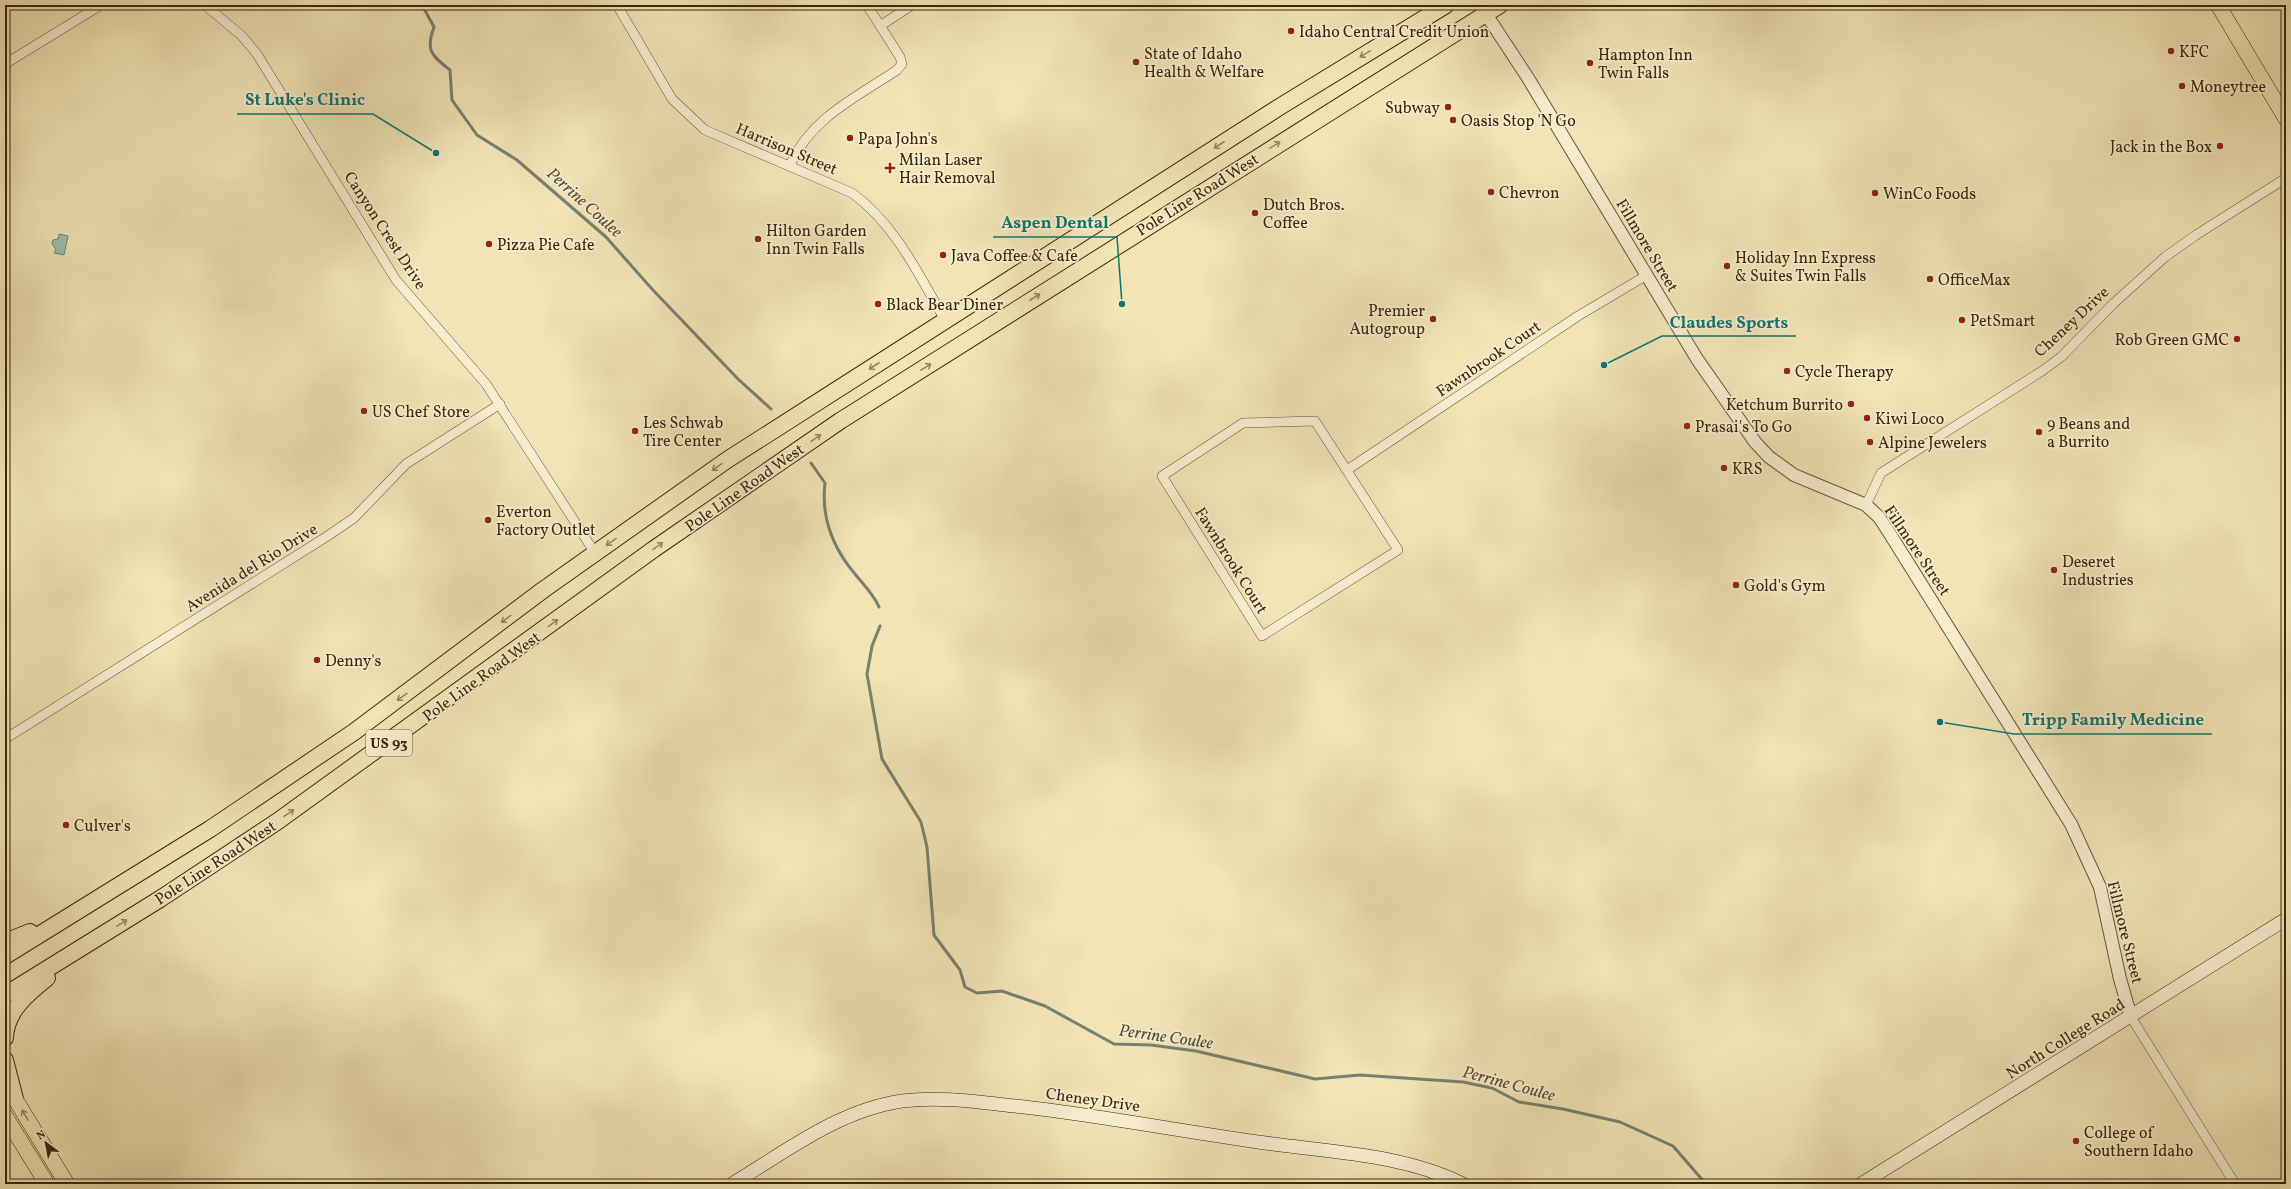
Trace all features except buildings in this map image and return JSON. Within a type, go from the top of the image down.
[{"type":"highway","name":"Pole Line Road West","points":[[5,956],[210,828],[354,732],[594,553],[727,460],[1281,106],[1446,5]]},
{"type":"highway","name":"Pole Line Road West","points":[[5,995],[278,822],[654,550],[840,421],[1483,9],[1500,5]]},
{"type":"highway","points":[[5,942],[71,916]]},
{"type":"highway","points":[[5,1038],[10,1015],[20,1002],[97,938]]},
{"type":"highway","points":[[5,1060],[15,1099]]},
{"type":"main road","points":[[2218,5],[2286,118]]},
{"type":"main road","name":"North College Road","points":[[1861,1184],[2132,1017],[2286,919]]},
{"type":"main road","points":[[5,1082],[67,1184]]},
{"type":"main road","name":"Cheney Drive","points":[[732,1184],[824,1128],[857,1112],[902,1102],[941,1099],[1091,1115],[1259,1142],[1314,1148],[1397,1163],[1446,1176],[1463,1184]]},
{"type":"main road","points":[[5,1116],[46,1184]]},
{"type":"street","points":[[5,64],[102,5]]},
{"type":"street","name":"Canyon Crest Drive","points":[[205,5],[242,36],[257,54],[396,280],[486,384],[594,553]]},
{"type":"street","name":"Harrison Street","points":[[617,5],[672,99],[705,130],[790,165],[852,193],[869,205],[883,220],[945,320]]},
{"type":"street","points":[[790,165],[797,149],[816,125],[897,70],[902,64],[900,58],[867,5]]},
{"type":"street","points":[[880,26],[912,5]]},
{"type":"street","name":"Fillmore Street","points":[[1483,9],[1528,78],[1710,379],[1755,442],[1769,457],[1794,475],[1866,505],[1879,517],[1890,534],[2071,824],[2100,886],[2120,979],[2132,1017],[2235,1184]]},
{"type":"street","name":"Cheney Drive","points":[[1866,505],[1881,473],[2042,371],[2061,357],[2114,303],[2166,257],[2196,235],[2286,178]]},
{"type":"street","name":"Fawnbrook Court","points":[[1347,470],[1578,316],[1647,275]]},
{"type":"street","name":"Avenida del Rio Drive","points":[[5,740],[354,518],[406,464],[500,404]]},
{"type":"street","name":"Fawnbrook Court","points":[[1315,421],[1347,470],[1398,550],[1262,636],[1162,476],[1242,423],[1315,421]]},
{"type":"water","points":[[59,234],[68,236],[64,255],[54,253],[56,249],[52,244],[53,240],[58,239]]},
{"type":"waterway","name":"Perrine Coulee","points":[[422,5],[434,27],[430,42],[432,52],[435,57],[450,70],[452,100],[477,135],[517,160],[606,237],[652,289],[738,379],[771,409]]},
{"type":"waterway","name":"Perrine Coulee","points":[[811,463],[825,483],[824,496],[827,520],[830,532],[840,554],[871,594],[879,607]]},
{"type":"waterway","name":"Perrine Coulee","points":[[880,626],[872,646],[867,674],[882,759],[921,822],[927,847],[934,935],[960,970],[965,987],[977,993],[1002,991],[1045,1006],[1114,1044],[1151,1045],[1196,1051],[1315,1079],[1360,1075],[1463,1082],[1492,1088],[1519,1102],[1563,1109],[1620,1122],[1673,1146],[1706,1184]]},
{"type":"place","name":"Idaho Central Credit Union","points":[[1291,31]]},
{"type":"place","name":"KFC","points":[[2171,51]]},
{"type":"place","name":"State of Idaho Health & Welfare","points":[[1136,62]]},
{"type":"place","name":"Hampton Inn Twin Falls","points":[[1590,63]]},
{"type":"place","name":"Moneytree","points":[[2182,86]]},
{"type":"place","name":"Subway","points":[[1448,107]]},
{"type":"place","name":"Oasis Stop 'N Go","points":[[1453,120]]},
{"type":"place","name":"Papa John's","points":[[850,138]]},
{"type":"place","name":"Jack in the Box","points":[[2220,146]]},
{"type":"place","name":"St Luke's Clinic","points":[[436,153]]},
{"type":"place","name":"Milan Laser Hair Removal","points":[[890,168]]},
{"type":"place","name":"Chevron","points":[[1491,192]]},
{"type":"place","name":"WinCo Foods","points":[[1875,193]]},
{"type":"place","name":"Dutch Bros. Coffee","points":[[1255,213]]},
{"type":"place","name":"Hilton Garden Inn Twin Falls","points":[[758,239]]},
{"type":"place","name":"Pizza Pie Cafe","points":[[489,244]]},
{"type":"place","name":"Java Coffee & Cafe","points":[[943,255]]},
{"type":"place","name":"Holiday Inn Express & Suites Twin Falls","points":[[1727,266]]},
{"type":"place","name":"OfficeMax","points":[[1930,279]]},
{"type":"place","name":"Black Bear Diner","points":[[878,304]]},
{"type":"place","name":"Aspen Dental","points":[[1122,304]]},
{"type":"place","name":"Premier Autogroup","points":[[1433,319]]},
{"type":"place","name":"PetSmart","points":[[1962,320]]},
{"type":"place","name":"Rob Green GMC","points":[[2237,339]]},
{"type":"place","name":"Claudes Sports","points":[[1604,365]]},
{"type":"place","name":"Cycle Therapy","points":[[1787,371]]},
{"type":"place","name":"Ketchum Burrito","points":[[1851,404]]},
{"type":"place","name":"US Chef Store","points":[[364,411]]},
{"type":"place","name":"Kiwi Loco","points":[[1867,418]]},
{"type":"place","name":"Prasai's To Go","points":[[1687,426]]},
{"type":"place","name":"Les Schwab Tire Center","points":[[635,431]]},
{"type":"place","name":"9 Beans and a Burrito","points":[[2039,432]]},
{"type":"place","name":"Alpine Jewelers","points":[[1870,442]]},
{"type":"place","name":"KRS","points":[[1724,468]]},
{"type":"place","name":"Everton Factory Outlet","points":[[488,520]]},
{"type":"place","name":"Deseret Industries","points":[[2054,570]]},
{"type":"place","name":"Gold's Gym","points":[[1736,585]]},
{"type":"place","name":"Denny's","points":[[317,660]]},
{"type":"place","name":"Tripp Family Medicine","points":[[1940,722]]},
{"type":"place","name":"Culver's","points":[[66,825]]},
{"type":"place","name":"College of Southern Idaho","points":[[2076,1141]]}]
